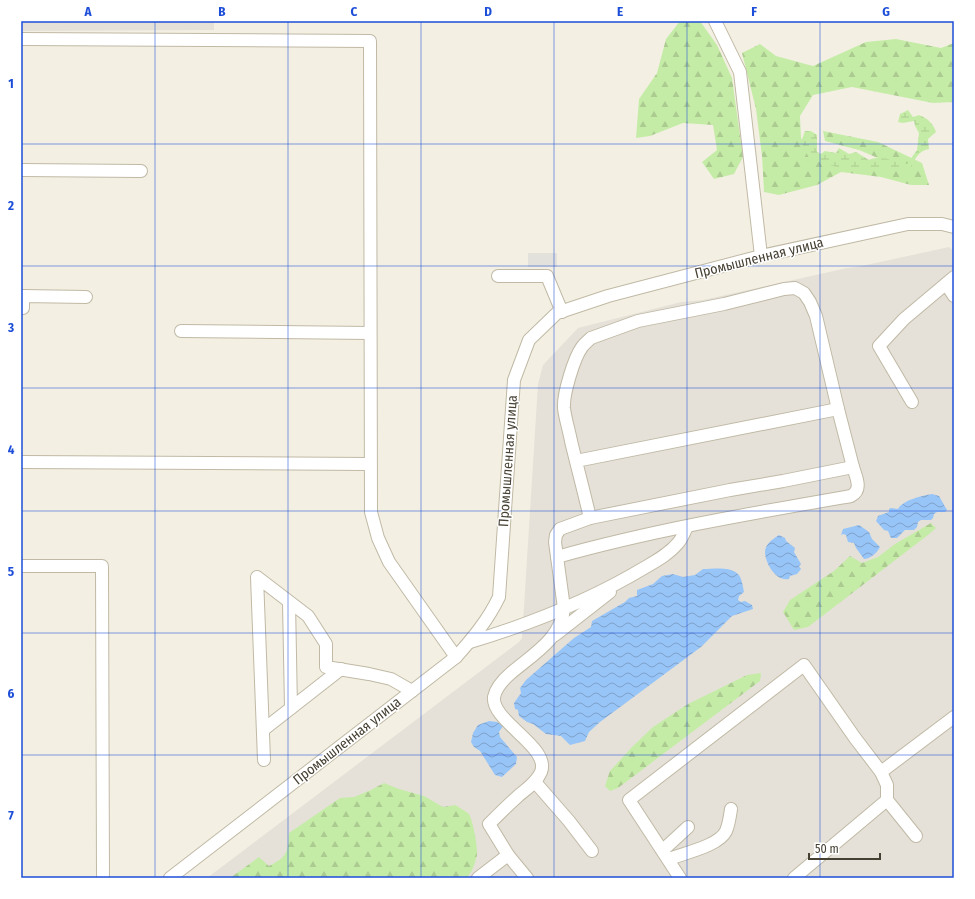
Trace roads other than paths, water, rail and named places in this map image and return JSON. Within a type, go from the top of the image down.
[{"type":"street","points":[[715,21],[740,72],[749,136],[761,256]]},
{"type":"street","points":[[21,39],[370,41],[371,512],[378,538],[389,562],[456,657]]},
{"type":"street","points":[[21,170],[141,171]]},
{"type":"street","name":"Промышленная улица","points":[[170,878],[456,657],[479,631],[492,612],[499,597],[514,380],[529,340],[557,314],[608,296],[761,256],[908,224],[942,224],[954,227]]},
{"type":"street","points":[[498,276],[547,276],[562,312]]},
{"type":"street","points":[[912,402],[879,346],[904,318],[950,281],[954,296]]},
{"type":"street","points":[[557,557],[611,542],[855,494],[858,489],[858,482],[838,409],[820,333],[810,302],[804,293],[795,288],[784,289],[724,304],[638,321],[591,338],[582,347],[564,396],[564,408],[590,518]]},
{"type":"street","points":[[21,308],[23,308],[24,296],[86,297]]},
{"type":"street","points":[[181,331],[370,333]]},
{"type":"street","points":[[576,461],[838,409]]},
{"type":"street","points":[[21,462],[370,464]]},
{"type":"street","points":[[551,639],[559,627],[564,608],[555,542],[556,535],[560,528],[590,518],[722,491],[853,467]]},
{"type":"street","points":[[469,642],[505,631],[582,601],[633,575],[664,556],[678,543],[687,527]]},
{"type":"street","points":[[21,566],[102,566],[103,878]]},
{"type":"street","points":[[527,878],[508,856],[489,824],[516,797],[535,782],[541,771],[542,764],[539,756],[526,739],[504,719],[496,706],[494,698],[498,687],[506,677],[551,639],[633,575]]},
{"type":"street","points":[[264,760],[257,577],[308,616],[326,644],[326,682]]},
{"type":"street","points":[[289,602],[291,708]]},
{"type":"street","points":[[680,878],[666,854],[629,800],[804,665],[855,738],[881,772],[887,785],[887,800],[916,836]]},
{"type":"street","points":[[326,667],[391,679],[412,691]]},
{"type":"street","points":[[263,730],[341,669]]},
{"type":"street","points":[[881,772],[954,717]]},
{"type":"street","points":[[535,782],[569,821],[592,851]]},
{"type":"street","points":[[794,878],[808,873],[887,800]]},
{"type":"street","points":[[666,854],[705,847],[716,842],[726,832],[730,821],[731,809]]},
{"type":"street","points":[[666,854],[688,827]]},
{"type":"street","points":[[478,878],[508,856]]},
{"type":"water","points":[[932,494],[939,496],[947,510],[945,512],[937,512],[931,520],[921,520],[918,522],[917,527],[914,530],[905,530],[897,538],[891,538],[888,531],[884,530],[876,521],[878,516],[889,512],[889,509],[891,508],[898,509],[908,501]]},
{"type":"water","points":[[859,525],[869,532],[872,539],[880,547],[873,555],[866,559],[864,559],[854,543],[848,542],[846,535],[841,535],[843,529]]},
{"type":"water","points":[[779,535],[785,538],[786,541],[795,548],[794,552],[801,564],[799,566],[801,569],[797,574],[790,576],[789,579],[780,578],[776,575],[769,566],[765,556],[766,547]]},
{"type":"water","points":[[716,568],[735,571],[741,580],[744,592],[739,596],[738,600],[741,602],[745,601],[752,605],[753,609],[732,616],[701,647],[600,722],[589,732],[585,741],[570,745],[561,736],[546,734],[519,716],[518,710],[515,709],[514,703],[521,693],[520,688],[526,680],[574,638],[591,627],[592,621],[625,602],[629,598],[637,596],[637,590],[653,584],[662,576],[673,574],[683,577],[695,575],[703,569]]},
{"type":"water","points":[[489,721],[497,722],[503,726],[499,732],[500,737],[517,757],[516,764],[502,777],[495,775],[480,751],[474,747],[471,742],[473,733],[478,725]]}]
